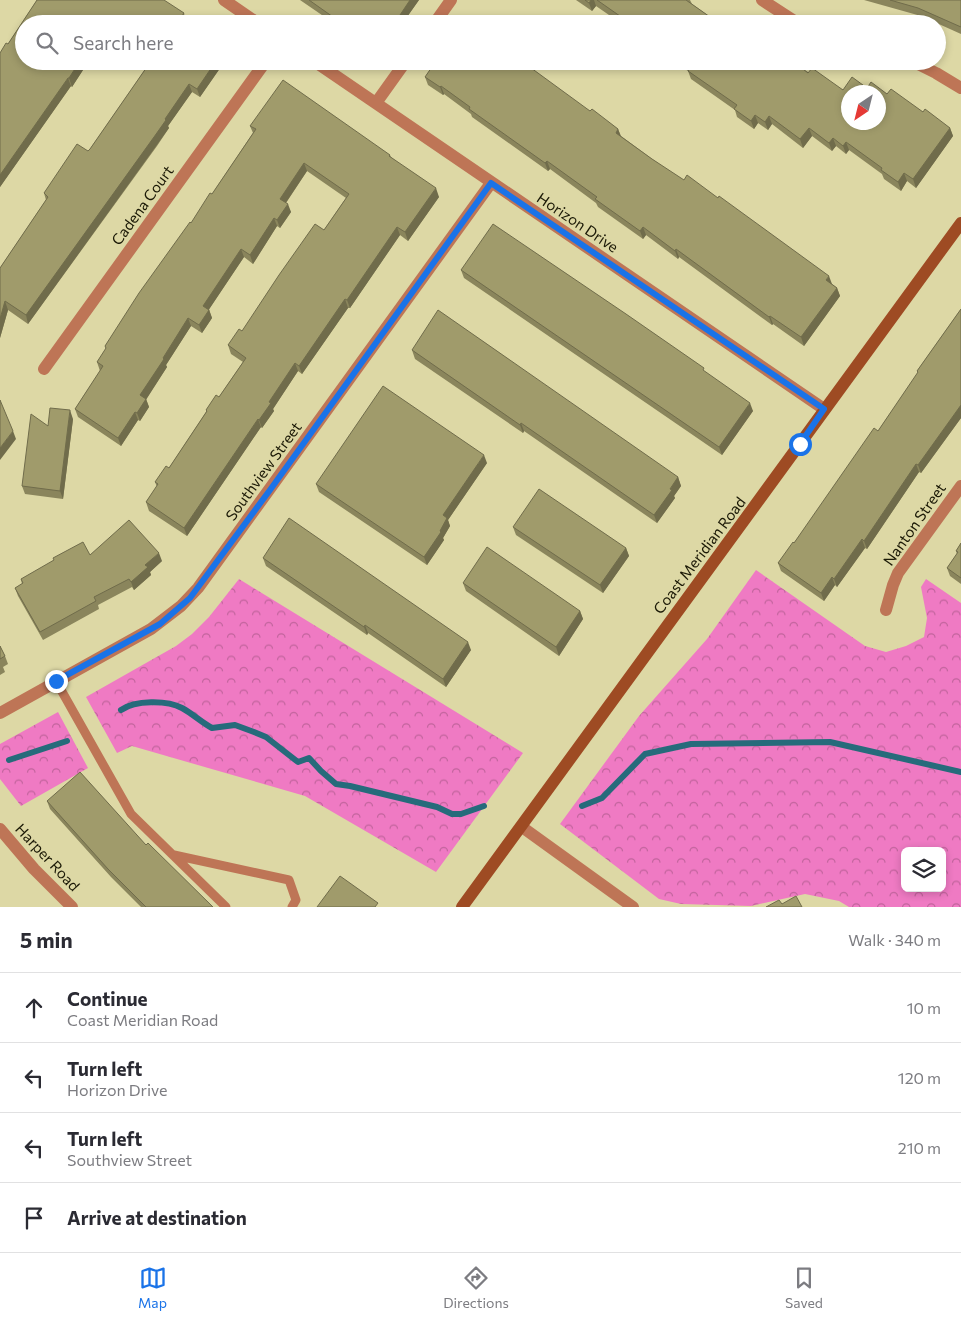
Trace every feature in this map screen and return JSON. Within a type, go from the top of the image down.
[{"type":"main road","name":"Coast Meridian Road","points":[[462,907],[961,223]]},
{"type":"street","points":[[224,0],[246,15]]},
{"type":"street","points":[[440,15],[451,0]]},
{"type":"street","points":[[762,0],[785,15]]},
{"type":"street","name":"Cadena Court","points":[[44,368],[259,70]]},
{"type":"street","name":"Horizon Drive","points":[[327,70],[824,409]]},
{"type":"street","points":[[376,103],[400,70]]},
{"type":"street","points":[[932,70],[961,88]]},
{"type":"street","name":"Southview Street","points":[[0,713],[160,624],[190,598],[491,183]]},
{"type":"street","name":"Nanton Street","points":[[886,610],[892,585],[898,573],[961,486]]},
{"type":"street","points":[[522,827],[633,907]]},
{"type":"street","name":"Harper Road","points":[[0,829],[72,907]]},
{"type":"lane","points":[[56,681],[132,814],[226,907]]},
{"type":"lane","points":[[173,855],[289,880],[296,900],[292,907]]},
{"type":"green space","points":[[756,570],[865,646],[886,652],[906,646],[924,637],[927,618],[921,587],[926,579],[961,603],[961,907],[849,907],[839,901],[805,894],[751,906],[681,904],[659,899],[560,824],[639,716],[707,639]]},
{"type":"green space","points":[[239,579],[523,753],[436,872],[305,796],[132,746],[117,753],[86,697],[176,646],[192,634],[209,617]]},
{"type":"green space","points":[[58,712],[88,768],[21,806],[0,779],[0,744]]},
{"type":"building","points":[[37,0],[164,0],[184,13],[183,15],[27,15]]},
{"type":"building","points":[[309,0],[410,0],[400,15],[330,15]]},
{"type":"building","points":[[597,0],[686,0],[707,15],[618,15]]},
{"type":"building","points":[[890,0],[961,0],[961,27],[946,20],[946,15],[934,15]]},
{"type":"building","points":[[15,33],[15,70],[74,70],[0,175],[0,53],[6,43],[8,44]]},
{"type":"building","points":[[145,70],[210,70],[197,89],[189,84],[166,120],[26,315],[5,301],[0,319],[0,268],[48,197],[44,193],[77,144],[88,151]]},
{"type":"building","points":[[430,70],[534,70],[590,111],[592,109],[618,129],[616,133],[652,159],[684,180],[687,175],[718,198],[719,196],[829,276],[826,280],[837,288],[801,337],[769,317],[643,227],[640,231],[547,161],[545,163],[469,109],[470,107],[441,86],[425,77]]},
{"type":"building","points":[[804,70],[808,73],[810,70],[815,70],[841,89],[841,130],[886,130],[886,93],[891,89],[923,112],[925,109],[950,128],[913,179],[904,173],[898,182],[846,142],[843,146],[833,138],[829,143],[809,128],[800,139],[769,116],[765,122],[755,115],[751,121],[734,109],[737,105],[688,71]]},
{"type":"building","points":[[852,77],[863,85],[846,85]]},
{"type":"building","points":[[283,80],[436,188],[405,232],[397,227],[299,366],[295,363],[269,402],[271,403],[258,419],[184,528],[146,502],[158,484],[155,482],[166,466],[169,468],[216,395],[219,397],[246,358],[228,345],[239,329],[242,331],[315,224],[324,230],[349,194],[304,163],[280,199],[288,204],[277,220],[274,218],[250,255],[241,249],[203,306],[209,310],[199,325],[188,318],[140,395],[146,399],[118,438],[75,409],[103,366],[97,362],[106,348],[105,346],[139,293],[191,223],[210,193],[212,194],[256,129],[250,126]]},
{"type":"building","points":[[493,224],[704,368],[703,370],[750,403],[719,447],[461,270]]},
{"type":"building","points":[[961,309],[961,405],[918,465],[916,464],[864,541],[862,539],[834,579],[832,577],[821,593],[778,563],[874,428],[878,431],[917,371]]},
{"type":"building","points":[[438,310],[678,477],[670,489],[672,490],[654,515],[412,350]]},
{"type":"building","points":[[383,386],[484,455],[443,515],[447,518],[441,532],[424,557],[316,484]]},
{"type":"building","points":[[0,400],[13,431],[0,448]]},
{"type":"building","points":[[50,408],[70,410],[60,491],[22,486],[31,414],[48,426]]},
{"type":"building","points":[[539,489],[626,548],[600,585],[513,527]]},
{"type":"building","points":[[289,518],[468,642],[443,679],[263,558]]},
{"type":"building","points":[[129,520],[159,553],[145,565],[148,567],[131,582],[129,579],[94,597],[96,601],[40,632],[15,588],[23,583],[21,579],[54,560],[53,558],[83,542],[90,555]]},
{"type":"building","points":[[961,543],[961,578],[947,568],[958,552],[956,551]]},
{"type":"building","points":[[487,547],[580,611],[556,647],[463,583]]},
{"type":"building","points":[[0,646],[5,656],[0,659]]},
{"type":"building","points":[[80,772],[146,845],[148,843],[213,907],[146,907],[108,869],[47,801]]},
{"type":"building","points":[[340,876],[378,903],[375,907],[317,907]]},
{"type":"building","points":[[796,896],[802,907],[766,907],[779,900],[782,904]]},
{"type":"waterway","points":[[121,710],[134,704],[151,702],[176,705],[212,728],[235,725],[266,737],[298,762],[309,758],[336,784],[437,807],[452,814],[461,814],[484,806]]},
{"type":"waterway","points":[[9,760],[67,741]]},
{"type":"waterway","points":[[582,806],[602,798],[645,754],[691,744],[830,742],[961,772]]},
{"type":"route","points":[[56,681],[160,624],[190,598],[491,183],[824,409],[800,444]]}]
